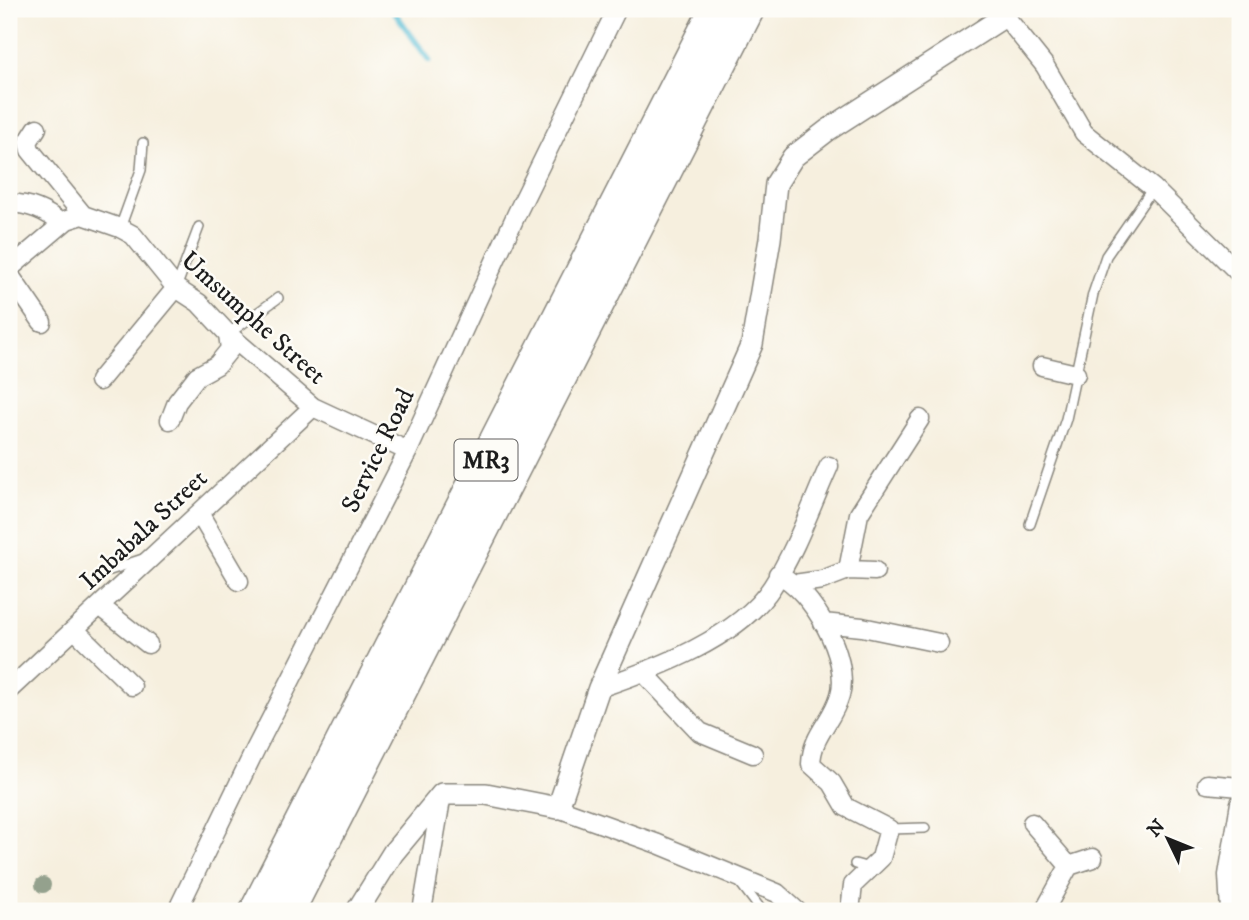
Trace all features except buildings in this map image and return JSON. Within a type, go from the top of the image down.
[{"type":"highway","name":"MR3","points":[[256,911],[716,9]]},
{"type":"highway","name":"MR3","points":[[288,911],[748,9]]},
{"type":"street","name":"Service Road","points":[[177,911],[255,750],[408,451],[517,213],[617,9]]},
{"type":"street","points":[[558,808],[599,688],[752,344],[770,239],[776,184],[793,157],[828,130],[1006,11],[1045,66],[1084,133],[1153,188],[1240,274]]},
{"type":"street","points":[[37,128],[28,142],[30,150],[83,215],[61,223],[9,271],[42,322]]},
{"type":"street","points":[[9,203],[35,207],[61,223]]},
{"type":"street","name":"Umsumphe Street","points":[[83,215],[134,235],[176,288],[199,303],[228,334],[313,407],[408,451]]},
{"type":"street","points":[[99,381],[176,288]]},
{"type":"street","points":[[170,420],[177,402],[197,376],[217,365],[230,349],[228,334]]},
{"type":"street","points":[[1042,366],[1076,374]]},
{"type":"street","name":"Imbabala Street","points":[[9,688],[75,630],[313,407]]},
{"type":"street","points":[[848,570],[859,514],[920,419]]},
{"type":"street","points":[[786,579],[829,466]]},
{"type":"street","points":[[199,513],[239,581]]},
{"type":"street","points":[[599,688],[643,673],[733,628],[771,589],[786,579],[822,580],[848,570],[875,571]]},
{"type":"street","points":[[786,579],[822,623],[841,666],[841,692],[831,717],[812,745],[811,764],[832,783],[846,807],[889,829],[881,858],[862,866],[853,885],[850,911]]},
{"type":"street","points":[[100,606],[148,644]]},
{"type":"street","points":[[822,623],[862,627],[939,643]]},
{"type":"street","points":[[75,630],[132,686]]},
{"type":"street","points":[[643,673],[700,732],[753,754]]},
{"type":"street","points":[[1207,784],[1240,787]]},
{"type":"street","points":[[442,794],[486,794],[558,808],[777,894],[797,911]]},
{"type":"street","points":[[357,911],[393,853],[442,794]]},
{"type":"street","points":[[422,911],[442,794]]},
{"type":"street","points":[[1230,911],[1228,875],[1240,803]]},
{"type":"street","points":[[1032,823],[1069,866]]},
{"type":"street","points":[[1044,911],[1069,866],[1093,858]]},
{"type":"lane","points":[[120,228],[141,170],[143,143]]},
{"type":"lane","points":[[1030,524],[1066,419],[1093,293],[1106,256],[1153,188]]},
{"type":"lane","points":[[176,288],[199,227]]},
{"type":"lane","points":[[228,334],[278,298]]},
{"type":"lane","points":[[110,570],[154,555]]},
{"type":"lane","points":[[889,829],[925,828]]},
{"type":"lane","points":[[736,877],[762,911]]},
{"type":"waterway","points":[[392,9],[429,60]]}]
